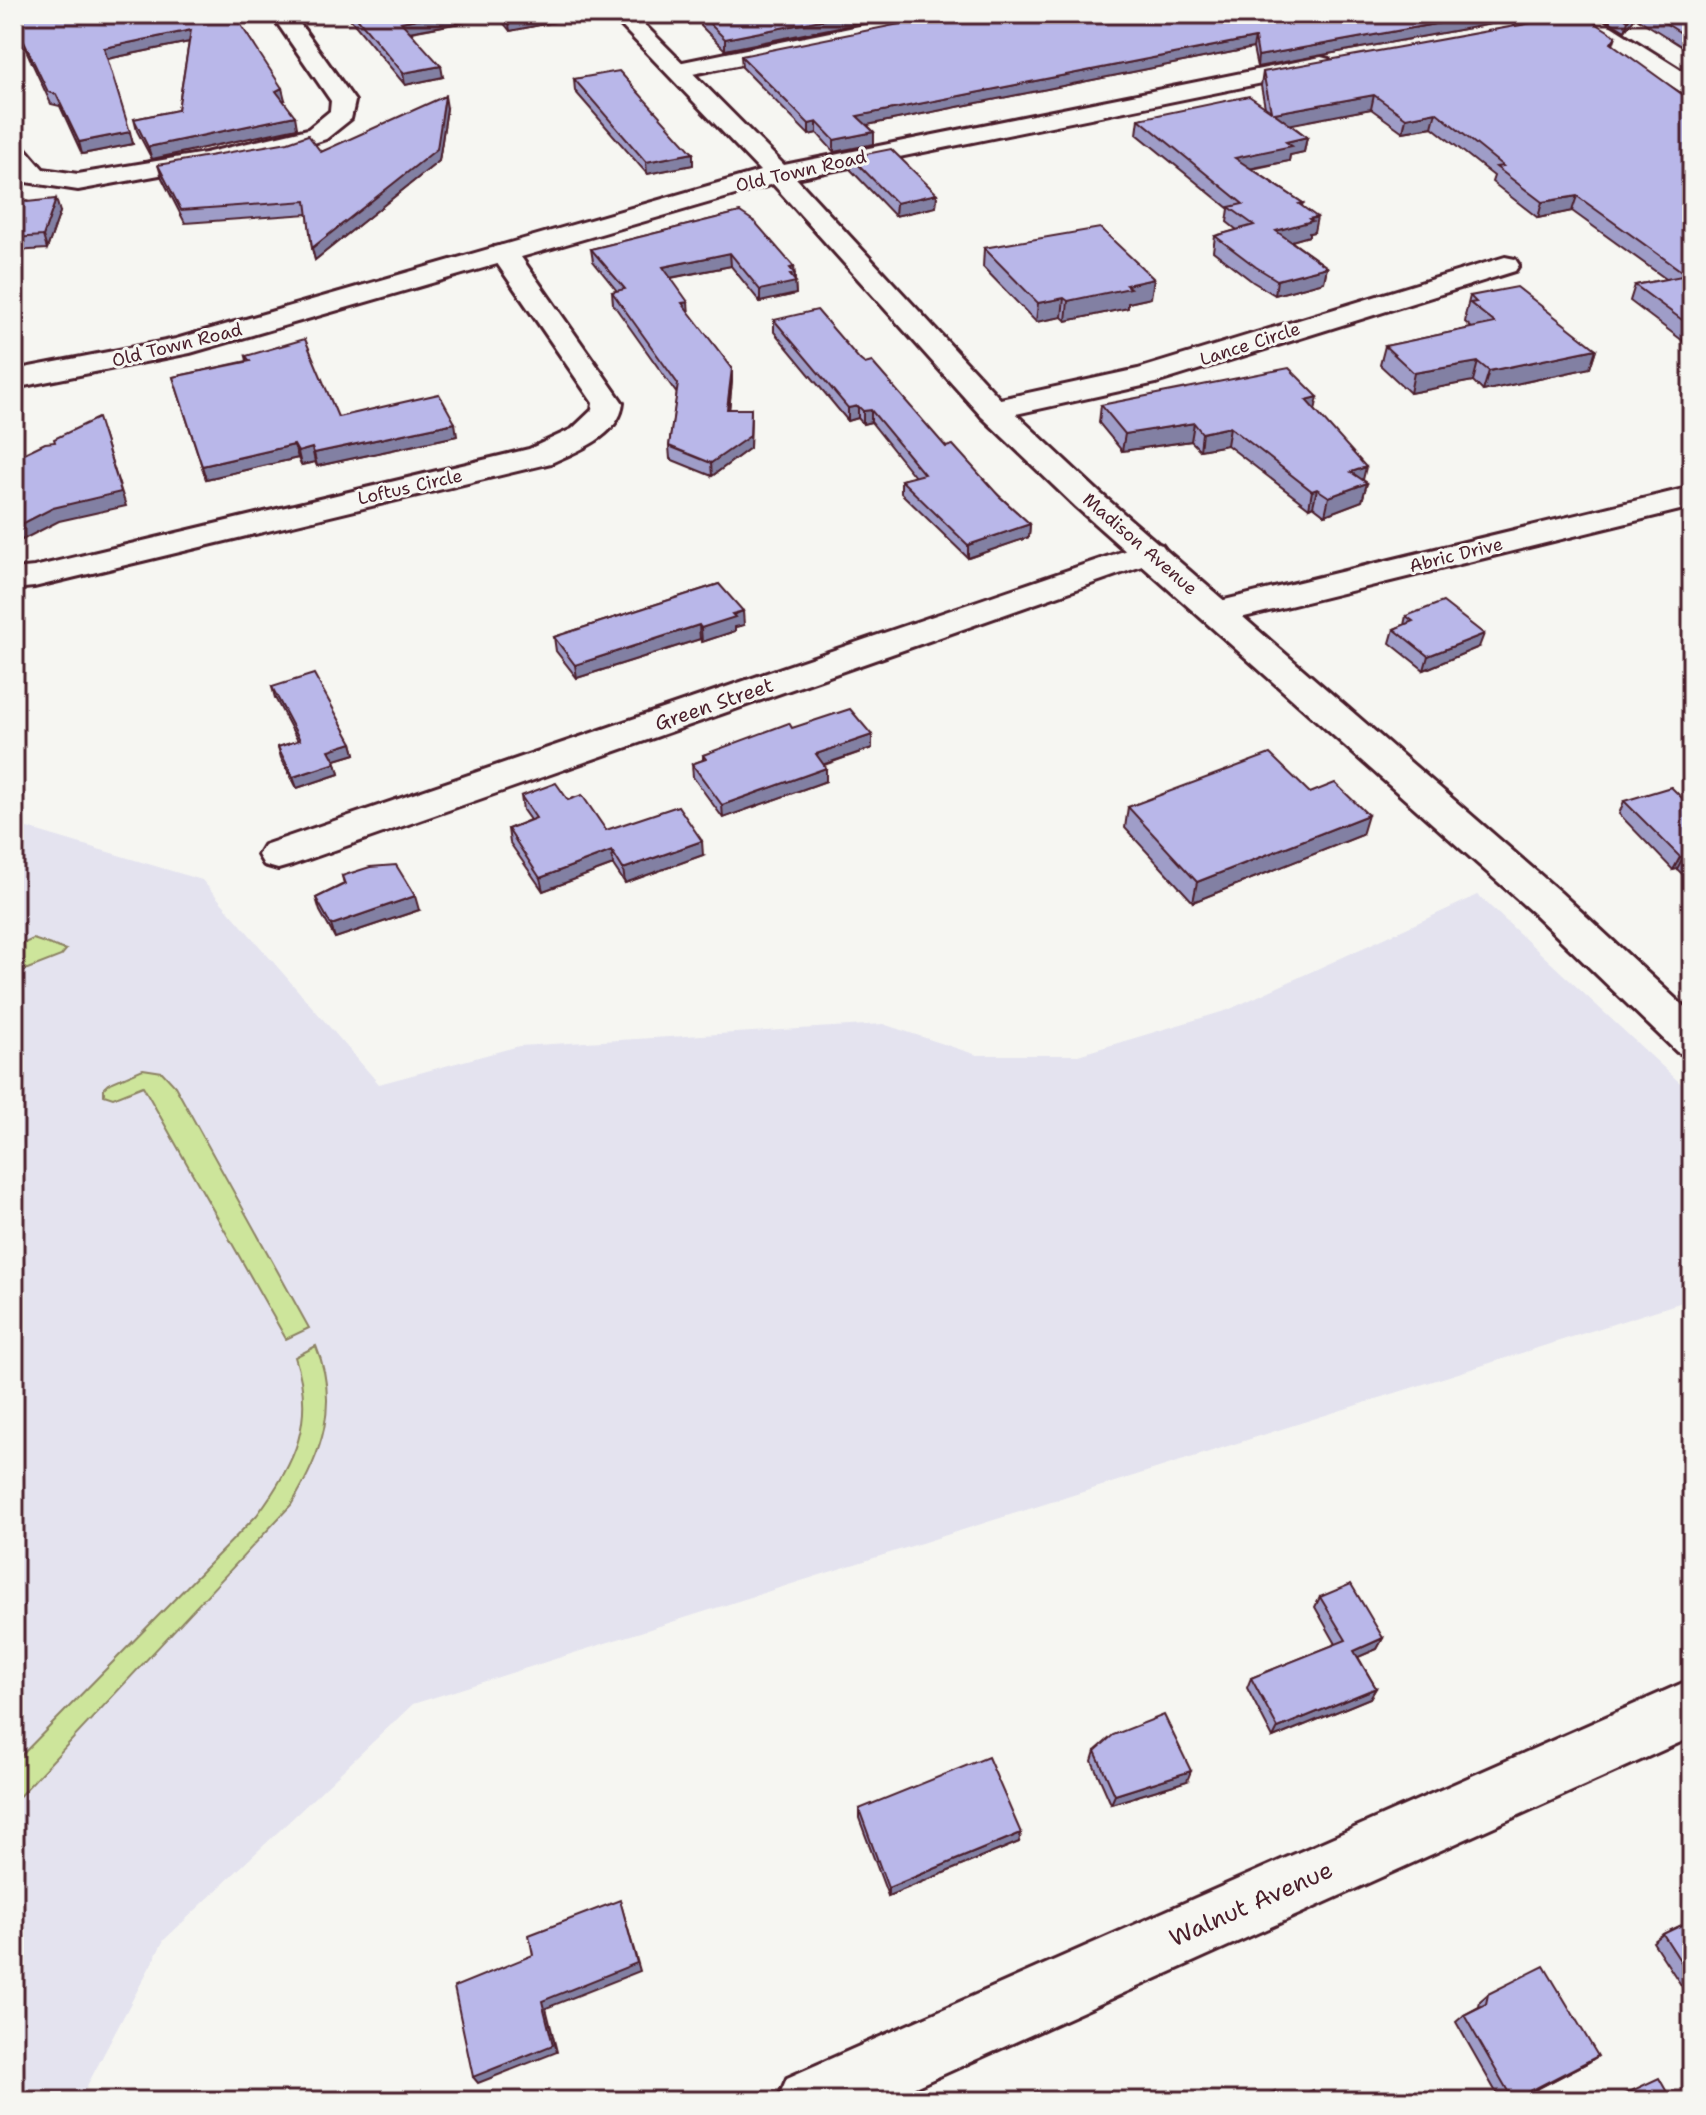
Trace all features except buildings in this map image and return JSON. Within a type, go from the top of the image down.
[{"type":"street","name":"Madison Avenue","points":[[621,14],[778,174],[993,410],[1546,902],[1692,1040]]},
{"type":"street","points":[[678,70],[952,14]]},
{"type":"street","points":[[14,151],[35,176],[78,182],[205,161],[290,143],[317,134],[342,114],[343,101],[293,16]]},
{"type":"street","points":[[1505,30],[1590,16],[1692,88]]},
{"type":"street","name":"Old Town Road","points":[[14,379],[180,347],[778,174],[1339,60]]},
{"type":"street","name":"Loftus Circle","points":[[14,579],[34,577],[540,456],[583,436],[607,413],[608,403],[504,253]]},
{"type":"street","name":"Lance Circle","points":[[993,410],[1145,377],[1505,265]]},
{"type":"street","name":"Abric Drive","points":[[1220,612],[1692,497]]},
{"type":"street","name":"Green Street","points":[[278,855],[1150,552]]},
{"type":"street","name":"Walnut Avenue","points":[[810,2101],[1692,1708]]},
{"type":"shaded area","points":[[14,824],[202,880],[379,1084],[519,1046],[883,1024],[977,1055],[1078,1055],[1228,1010],[1478,895],[1692,1094],[1692,1299],[413,1704],[164,1940],[79,2101],[14,2101]]},
{"type":"green space","points":[[33,939],[66,950],[61,956],[25,970],[14,948]]},
{"type":"green space","points":[[143,1069],[162,1072],[175,1086],[309,1328],[286,1339],[143,1086],[113,1098],[104,1095],[108,1084]]},
{"type":"green space","points":[[316,1346],[327,1388],[324,1428],[311,1467],[291,1505],[14,1802],[14,1763],[257,1515],[282,1478],[298,1440],[302,1421],[301,1380],[295,1357]]}]
